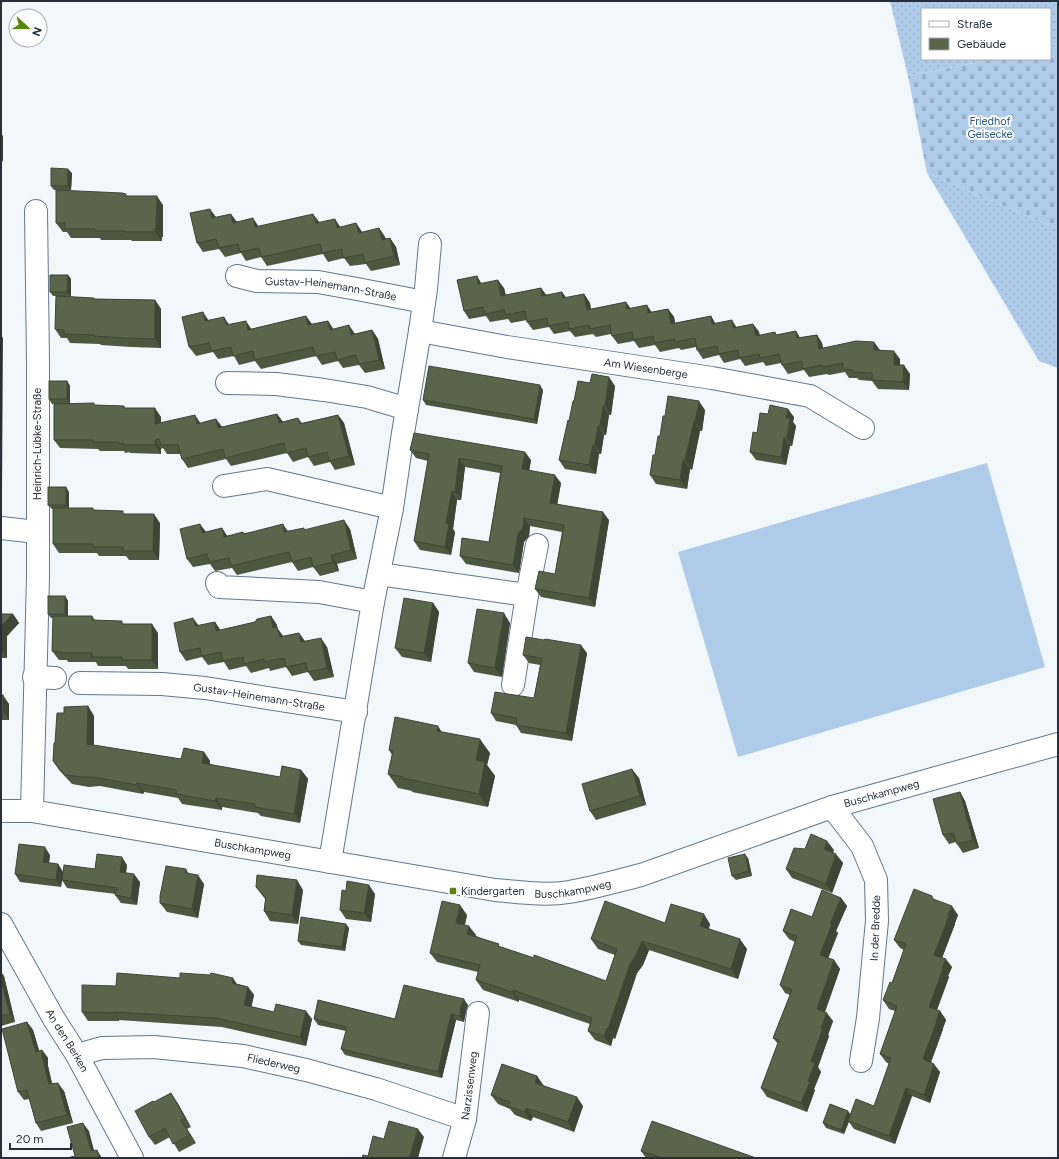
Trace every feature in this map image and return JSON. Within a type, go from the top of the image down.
[{"type":"street","name":"Heinrich-Lübke-Straße","points":[[32,811],[45,677],[38,577],[37,532],[38,353],[36,211]]},
{"type":"street","points":[[330,862],[373,602],[392,508],[402,433],[420,331],[430,244]]},
{"type":"street","name":"Gustav-Heinemann-Straße","points":[[237,276],[256,281],[318,282],[424,302]]},
{"type":"street","name":"Am Wiesenberge","points":[[420,331],[507,347],[712,378],[810,396],[863,428]]},
{"type":"street","points":[[227,383],[276,384],[324,390],[367,397],[407,409]]},
{"type":"street","points":[[224,486],[267,479],[392,508]]},
{"type":"street","points":[[1,528],[37,532]]},
{"type":"street","points":[[513,685],[527,595],[537,546]]},
{"type":"street","points":[[379,574],[527,595]]},
{"type":"street","points":[[217,583],[219,587],[319,592],[373,602]]},
{"type":"street","name":"Gustav-Heinemann-Straße","points":[[80,683],[162,684],[205,688],[356,712]]},
{"type":"street","name":"Buschkampweg","points":[[1,811],[32,811],[495,890],[534,893],[568,892],[610,884],[641,875],[832,807],[1058,744]]},
{"type":"street","name":"In der Bredde","points":[[832,807],[862,846],[876,880],[877,920],[874,963],[868,1018],[861,1061]]},
{"type":"street","name":"An den Berken","points":[[1,924],[54,1019],[77,1055],[132,1158]]},
{"type":"street","name":"Narzissenweg","points":[[454,1158],[465,1119],[478,1013]]},
{"type":"street","name":"Fliederweg","points":[[77,1055],[102,1048],[154,1047],[243,1056],[306,1070],[376,1089],[465,1119]]},
{"type":"green space","points":[[890,1],[1058,1],[1058,46],[1051,48],[1051,8],[921,8],[921,60],[989,60],[908,76]]},
{"type":"green space","name":"Friedhof Geisecke","points":[[1058,46],[1058,229],[927,173],[908,76],[989,60],[1051,60],[1051,48]]},
{"type":"green space","points":[[927,173],[1058,229],[1058,368],[1039,361]]},
{"type":"green space","points":[[987,463],[1045,667],[738,757],[678,552]]},
{"type":"building","points":[[51,168],[68,169],[68,186],[51,186]]},
{"type":"building","points":[[56,190],[122,193],[126,194],[126,196],[157,196],[155,232],[65,229],[65,223],[56,223]]},
{"type":"building","points":[[210,209],[212,218],[231,214],[233,223],[253,218],[255,227],[313,214],[316,223],[335,219],[337,228],[356,223],[359,233],[379,228],[382,240],[390,238],[394,256],[365,263],[363,254],[343,258],[342,249],[322,253],[320,244],[261,257],[259,248],[240,252],[238,244],[219,248],[216,239],[197,243],[190,213]]},
{"type":"building","points":[[50,275],[68,275],[67,292],[50,292]]},
{"type":"building","points":[[477,276],[478,284],[498,280],[501,296],[541,288],[542,296],[562,292],[563,298],[584,294],[587,310],[626,302],[627,309],[647,305],[648,313],[668,309],[671,324],[711,316],[712,324],[732,320],[733,328],[753,324],[756,336],[775,332],[776,335],[796,331],[797,338],[817,335],[819,349],[856,341],[874,342],[874,350],[894,351],[894,365],[904,365],[903,382],[872,380],[872,373],[853,372],[853,370],[843,369],[843,363],[803,369],[802,361],[782,365],[779,354],[760,358],[759,354],[739,358],[738,350],[718,354],[717,346],[697,350],[695,338],[675,342],[674,339],[654,343],[653,336],[634,340],[632,332],[612,336],[610,325],[590,329],[589,325],[569,329],[568,322],[548,326],[547,318],[527,322],[525,311],[506,315],[504,309],[485,314],[483,307],[464,311],[457,280]]},
{"type":"building","points":[[56,296],[94,299],[155,300],[155,339],[64,334],[64,330],[55,329]]},
{"type":"building","points":[[203,312],[205,321],[224,317],[226,325],[246,321],[248,330],[306,316],[308,325],[328,321],[330,330],[349,325],[351,335],[372,330],[379,360],[359,364],[356,355],[337,360],[335,352],[315,356],[313,347],[255,360],[253,351],[233,356],[231,347],[212,351],[209,343],[189,347],[182,317]]},
{"type":"building","points":[[429,366],[540,385],[534,419],[423,400]]},
{"type":"building","points":[[592,374],[609,377],[605,406],[603,406],[600,426],[598,426],[595,445],[593,445],[589,465],[559,460],[578,381],[590,383]]},
{"type":"building","points":[[49,381],[67,381],[67,399],[49,399]]},
{"type":"building","points":[[668,396],[699,401],[685,460],[683,460],[680,480],[650,475],[653,455],[655,455],[658,436],[660,436],[663,416],[665,416]]},
{"type":"building","points":[[94,403],[94,405],[124,406],[124,408],[155,408],[155,424],[195,415],[197,424],[216,419],[218,428],[277,414],[279,423],[298,418],[300,424],[338,415],[349,456],[329,461],[327,452],[308,457],[306,448],[286,453],[284,443],[225,458],[223,449],[182,459],[178,445],[161,445],[159,439],[155,440],[155,445],[124,445],[124,443],[119,444],[119,442],[93,442],[93,440],[54,440],[54,404]]},
{"type":"building","points":[[770,405],[788,409],[786,418],[790,418],[787,438],[784,438],[781,457],[750,452],[753,432],[757,433],[760,413],[768,414]]},
{"type":"building","points":[[414,433],[525,452],[522,469],[555,475],[550,503],[603,512],[589,598],[535,589],[539,571],[555,574],[564,525],[524,518],[523,528],[518,534],[513,565],[460,556],[462,538],[489,542],[502,466],[459,458],[455,492],[452,491],[446,523],[449,524],[445,547],[414,541],[429,454],[410,450]]},
{"type":"building","points":[[48,487],[66,487],[66,505],[48,505]]},
{"type":"building","points":[[53,508],[93,508],[93,510],[123,511],[123,514],[154,514],[153,551],[123,551],[123,547],[93,547],[93,544],[53,544]]},
{"type":"building","points":[[344,520],[351,550],[331,555],[333,562],[313,567],[311,557],[292,562],[289,552],[231,566],[229,558],[209,562],[207,554],[187,559],[180,529],[200,524],[202,533],[222,528],[224,537],[243,532],[244,534],[283,524],[284,532],[304,528],[304,530]]},
{"type":"building","points":[[48,596],[65,596],[65,614],[48,614]]},
{"type":"building","points":[[404,598],[433,603],[424,653],[395,648]]},
{"type":"building","points":[[477,609],[504,613],[495,668],[468,663]]},
{"type":"building","points":[[1,614],[13,614],[1,626]]},
{"type":"building","points":[[53,616],[92,616],[92,620],[122,621],[122,624],[152,624],[152,660],[122,660],[122,657],[92,657],[92,653],[61,653],[62,652],[52,651]]},
{"type":"building","points":[[271,616],[273,628],[277,627],[280,637],[299,633],[301,642],[321,638],[327,668],[308,672],[306,663],[286,667],[284,658],[264,662],[264,659],[244,664],[243,657],[223,661],[221,652],[202,656],[200,648],[180,652],[174,623],[193,618],[195,626],[215,622],[216,631],[255,622],[257,619]]},
{"type":"building","points":[[526,637],[581,645],[566,733],[516,725],[517,718],[491,713],[495,692],[534,698],[542,658],[523,655]]},
{"type":"building","points":[[1,695],[3,695],[3,712],[1,712]]},
{"type":"building","points":[[88,706],[87,744],[181,759],[184,748],[204,752],[202,763],[280,777],[282,766],[301,770],[294,814],[255,807],[255,804],[216,798],[215,801],[176,794],[176,790],[137,783],[137,785],[93,777],[65,775],[53,761],[57,713],[64,713],[64,707]]},
{"type":"building","points":[[395,717],[438,726],[437,731],[480,739],[476,760],[485,762],[479,794],[388,774],[393,751],[389,750]]},
{"type":"building","points":[[632,769],[640,796],[590,811],[582,784]]},
{"type":"building","points":[[960,792],[973,840],[957,844],[953,833],[943,835],[933,799]]},
{"type":"building","points":[[811,834],[827,841],[824,849],[836,854],[826,884],[786,869],[794,848],[805,849]]},
{"type":"building","points":[[19,844],[45,847],[43,862],[58,864],[56,880],[15,874]]},
{"type":"building","points":[[97,854],[122,857],[120,872],[134,874],[131,898],[115,895],[117,888],[62,880],[64,865],[95,869]]},
{"type":"building","points":[[745,854],[749,871],[732,876],[728,858]]},
{"type":"building","points":[[166,866],[186,869],[186,873],[198,875],[192,909],[160,903]]},
{"type":"building","points":[[257,875],[297,880],[292,915],[264,911],[266,898],[256,887]]},
{"type":"building","points":[[347,881],[369,885],[364,913],[340,910],[342,890],[346,891]]},
{"type":"building","points":[[914,889],[932,896],[933,899],[952,906],[934,955],[946,959],[929,1007],[940,1011],[923,1059],[934,1064],[924,1095],[906,1088],[889,1136],[848,1121],[856,1099],[874,1106],[891,1058],[880,1054],[897,1006],[883,1000],[890,982],[892,983],[906,944],[894,940]]},
{"type":"building","points":[[822,890],[841,898],[830,924],[832,924],[820,955],[834,960],[817,1009],[827,1013],[811,1061],[815,1063],[808,1081],[810,1082],[801,1103],[761,1088],[779,1040],[773,1038],[792,990],[780,985],[797,936],[783,931],[791,909],[812,917]]},
{"type":"building","points":[[442,901],[460,905],[456,923],[469,926],[467,934],[499,944],[498,946],[534,958],[534,955],[606,981],[617,949],[591,939],[605,901],[665,923],[671,904],[704,914],[700,926],[740,939],[731,969],[642,941],[630,964],[608,1029],[607,1028],[604,1036],[588,1031],[592,1018],[513,990],[512,992],[476,980],[480,965],[430,953]]},
{"type":"building","points":[[301,917],[346,924],[342,947],[298,941]]},
{"type":"building","points":[[117,973],[180,978],[180,973],[210,975],[211,973],[233,978],[232,983],[248,987],[244,1005],[274,1012],[276,1004],[306,1011],[300,1037],[216,1018],[113,1012],[82,1012],[82,985],[116,986]]},
{"type":"building","points":[[1,980],[10,1014],[1,1016]]},
{"type":"building","points":[[404,985],[464,999],[461,1005],[460,1016],[451,1014],[438,1072],[341,1049],[347,1027],[314,1019],[318,1000],[395,1019]]},
{"type":"building","points":[[27,1022],[36,1052],[42,1050],[42,1057],[49,1084],[58,1083],[67,1115],[36,1123],[27,1090],[18,1092],[2,1029]]},
{"type":"building","points":[[502,1064],[537,1076],[535,1083],[577,1097],[568,1122],[526,1108],[525,1112],[508,1106],[510,1102],[491,1095]]},
{"type":"building","points":[[171,1093],[185,1118],[181,1120],[190,1135],[173,1144],[165,1128],[149,1137],[135,1111]]},
{"type":"building","points":[[830,1104],[848,1111],[841,1130],[823,1123]]},
{"type":"building","points":[[389,1121],[418,1129],[409,1158],[362,1158],[363,1155],[368,1156],[373,1136],[384,1139]]},
{"type":"building","points":[[652,1121],[756,1158],[659,1158],[660,1157],[641,1151]]},
{"type":"building","points":[[83,1123],[91,1151],[97,1150],[99,1158],[67,1158],[75,1156],[67,1127]]},
{"type":"place","name":"Kindergarten","points":[[453,891]]}]
